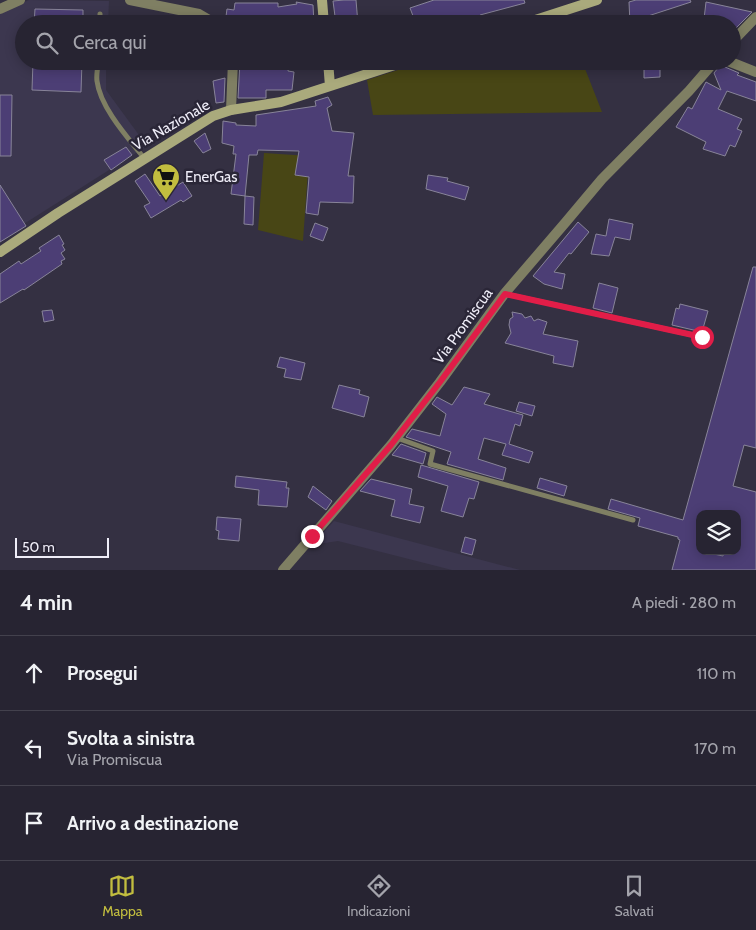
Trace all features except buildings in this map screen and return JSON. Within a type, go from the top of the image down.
[{"type":"street","points":[[0,9],[20,0]]},
{"type":"street","points":[[130,0],[200,15]]},
{"type":"street","points":[[322,0],[323,15]]},
{"type":"street","points":[[551,15],[597,0]]},
{"type":"street","points":[[741,34],[755,21]]},
{"type":"street","points":[[741,66],[756,72]]},
{"type":"street","points":[[231,110],[233,70]]},
{"type":"street","points":[[329,70],[330,86]]},
{"type":"street","name":"Via Nazionale","points":[[0,252],[144,158],[213,116],[231,110],[281,102],[379,70]]},
{"type":"street","name":"Via Promiscua","points":[[283,570],[396,438],[505,294],[602,180],[708,70]]},
{"type":"lane","points":[[98,70],[97,80],[100,92],[122,132],[144,158]]},
{"type":"lane","points":[[505,294],[702,337]]},
{"type":"lane","points":[[396,438],[433,450],[430,464],[634,520]]},
{"type":"shaded area","points":[[29,0],[109,1],[108,15],[15,15],[15,70],[106,70],[106,90],[147,146],[0,239],[0,13]]},
{"type":"shaded area","points":[[398,70],[586,70],[602,112],[373,115],[367,80]]},
{"type":"shaded area","points":[[264,153],[309,156],[303,241],[258,230]]},
{"type":"shaded area","points":[[334,521],[520,570],[452,570],[338,541],[312,545]]},
{"type":"place","name":"EnerGas","points":[[166,201]]},
{"type":"route","points":[[312,536],[391,445],[505,294],[702,337]]}]
